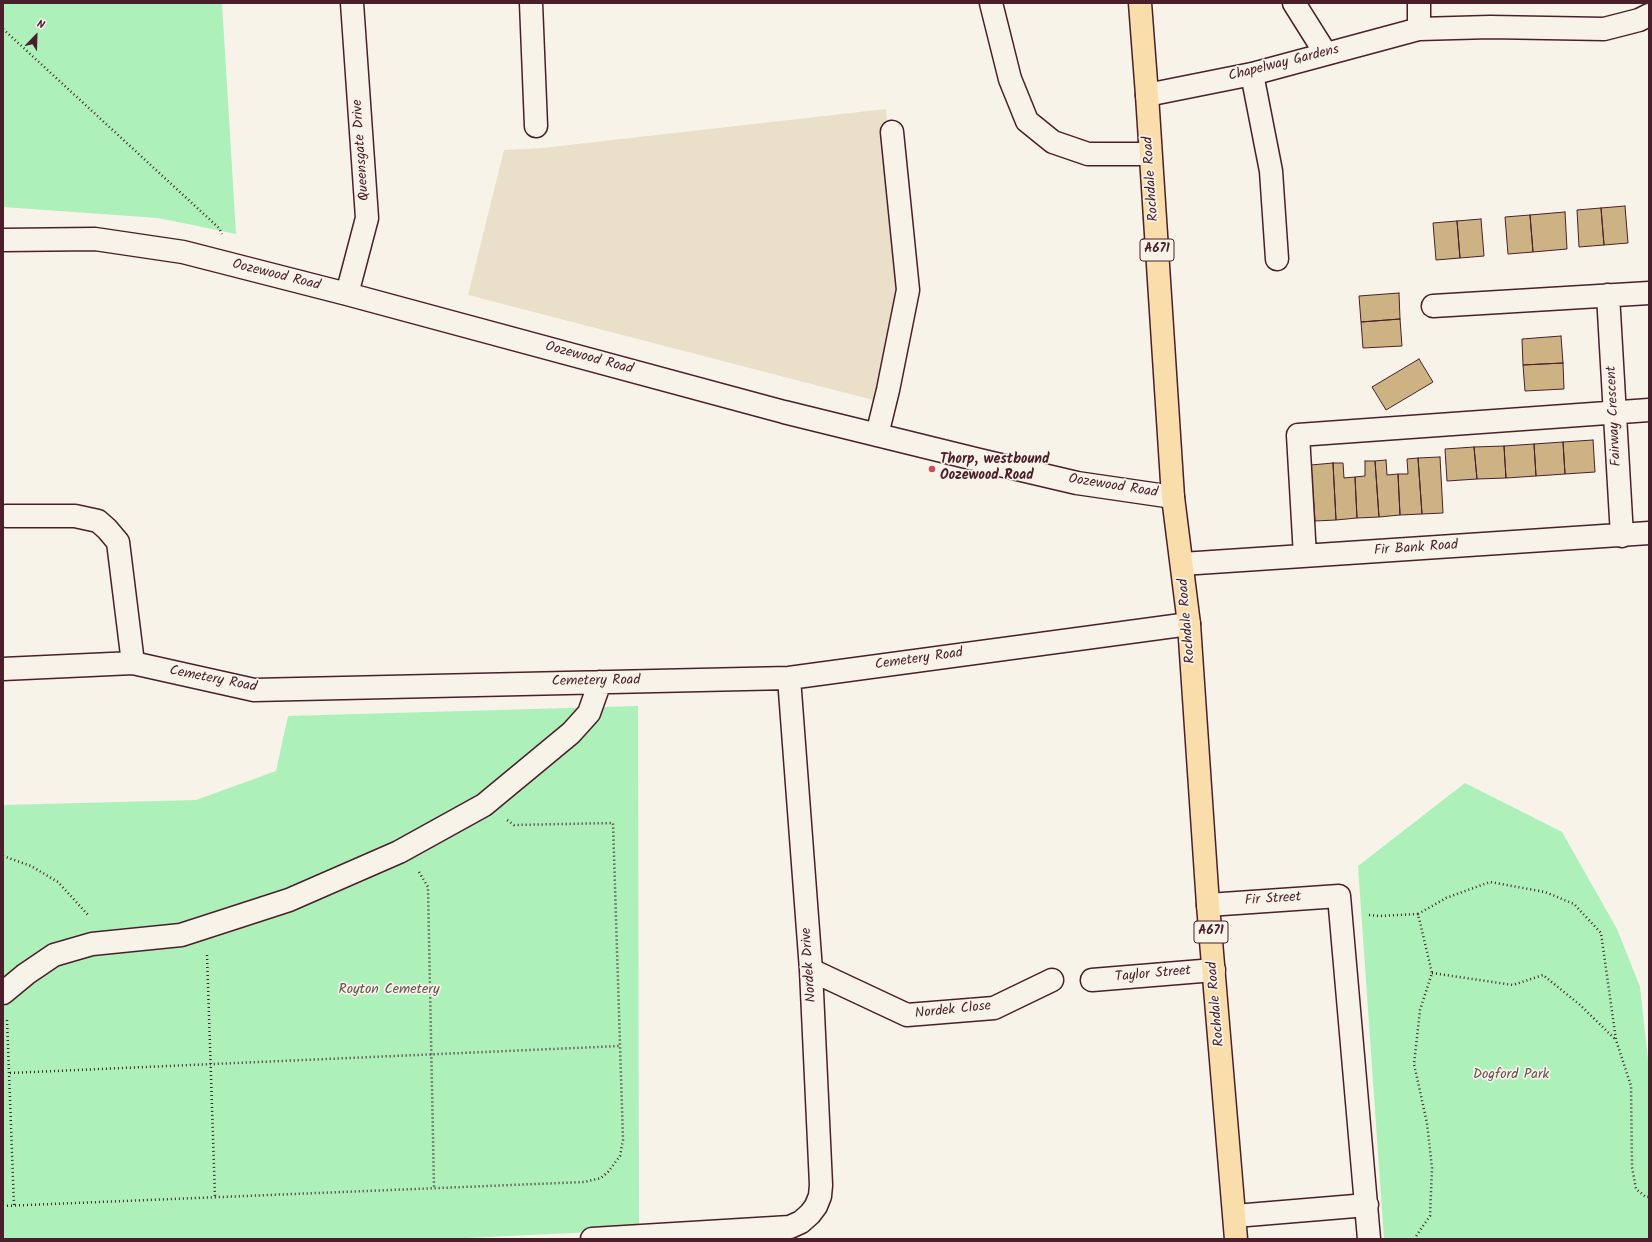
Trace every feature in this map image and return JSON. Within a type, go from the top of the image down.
[{"type":"main road","name":"Rochdale Road","points":[[1140,3],[1173,497],[1189,624],[1208,905],[1236,1239]]},
{"type":"street","name":"Queensgate Drive","points":[[347,294],[367,218],[352,3]]},
{"type":"street","points":[[531,3],[536,126]]},
{"type":"street","points":[[991,3],[1010,79],[1027,121],[1053,142],[1088,154],[1150,154]]},
{"type":"street","points":[[1294,3],[1326,54]]},
{"type":"street","points":[[1419,3],[1419,29]]},
{"type":"street","name":"Chapelway Gardens","points":[[1147,94],[1252,74],[1419,29],[1490,27],[1604,29],[1639,20],[1649,15]]},
{"type":"street","points":[[1252,74],[1271,171],[1277,259]]},
{"type":"street","points":[[877,435],[888,390],[908,290],[892,132]]},
{"type":"street","name":"Oozewood Road","points":[[3,240],[95,239],[183,252],[347,294],[784,412],[1077,483],[1173,497]]},
{"type":"street","points":[[1433,306],[1649,293]]},
{"type":"street","name":"Fairway Crescent","points":[[1608,295],[1622,536]]},
{"type":"street","points":[[1305,556],[1298,435],[1649,410]]},
{"type":"street","points":[[6,516],[75,516],[98,521],[108,529],[118,542],[133,663]]},
{"type":"street","name":"Fir Bank Road","points":[[1182,564],[1622,536],[1649,533]]},
{"type":"street","name":"Cemetery Road","points":[[3,669],[133,663],[254,690],[789,678],[1189,624]]},
{"type":"street","name":"Nordek Drive","points":[[592,1239],[778,1229],[790,1227],[801,1222],[810,1214],[816,1206],[820,1196],[821,1185],[811,970],[789,678]]},
{"type":"street","points":[[3,993],[26,974],[54,955],[92,944],[181,935],[289,900],[406,848],[484,804],[571,733],[589,713],[600,682]]},
{"type":"street","points":[[1339,904],[1369,1239]]},
{"type":"street","name":"Fir Street","points":[[1208,905],[1339,904]]},
{"type":"street","name":"Nordek Close","points":[[811,970],[907,1015],[994,1008],[1052,980]]},
{"type":"street","name":"Taylor Street","points":[[1092,980],[1214,970]]},
{"type":"street","points":[[1235,1216],[1367,1205]]},
{"type":"path","points":[[3,29],[219,228],[238,266]]},
{"type":"path","points":[[3,1206],[584,1182],[601,1178],[608,1172],[620,1156],[623,1140],[613,823],[514,825],[484,804]]},
{"type":"path","points":[[406,848],[428,888],[434,1188]]},
{"type":"path","points":[[3,856],[31,866],[58,882],[91,918],[104,943]]},
{"type":"path","points":[[1339,904],[1379,916],[1418,914],[1446,898],[1490,882],[1545,892],[1574,904],[1601,933],[1616,1040],[1631,1086],[1632,1167],[1636,1189],[1646,1197],[1649,1197]]},
{"type":"path","points":[[1414,1239],[1430,1216],[1432,1168],[1427,1123],[1414,1064],[1420,1010],[1432,973],[1418,914]]},
{"type":"path","points":[[202,928],[207,952],[215,1197]]},
{"type":"path","points":[[1432,973],[1513,985],[1543,975],[1579,1004],[1616,1040]]},
{"type":"path","points":[[5,1018],[8,1022],[14,1205]]},
{"type":"path","points":[[10,1073],[620,1046]]},
{"type":"shaded area","points":[[886,109],[899,275],[877,401],[468,295],[504,150],[542,148]]},
{"type":"green space","points":[[3,3],[222,3],[236,234],[158,218],[3,207]]},
{"type":"green space","name":"Royton Cemetery","points":[[638,706],[639,1230],[444,1239],[3,1239],[3,805],[196,800],[276,771],[288,716]]},
{"type":"green space","name":"Dogford Park","points":[[1465,783],[1562,832],[1617,929],[1640,987],[1648,1059],[1649,1239],[1384,1239],[1358,866]]},
{"type":"building","points":[[1625,206],[1628,243],[1604,245],[1601,208]]},
{"type":"building","points":[[1601,208],[1604,245],[1579,247],[1577,210]]},
{"type":"building","points":[[1565,212],[1567,249],[1533,252],[1530,215]]},
{"type":"building","points":[[1530,215],[1533,252],[1508,254],[1505,217]]},
{"type":"building","points":[[1481,219],[1484,256],[1460,258],[1457,221]]},
{"type":"building","points":[[1457,221],[1460,258],[1436,260],[1433,223]]},
{"type":"building","points":[[1399,293],[1400,319],[1361,322],[1359,296]]},
{"type":"building","points":[[1400,319],[1402,346],[1363,348],[1361,322]]},
{"type":"building","points":[[1561,336],[1563,363],[1523,365],[1522,339]]},
{"type":"building","points":[[1419,359],[1433,382],[1386,410],[1372,387]]},
{"type":"building","points":[[1563,363],[1564,389],[1525,391],[1523,365]]},
{"type":"building","points":[[1593,440],[1595,472],[1565,474],[1563,442]]},
{"type":"building","points":[[1563,442],[1565,474],[1536,476],[1534,444]]},
{"type":"building","points":[[1534,444],[1536,476],[1506,478],[1504,446]]},
{"type":"building","points":[[1504,446],[1506,478],[1477,479],[1474,447]]},
{"type":"building","points":[[1474,447],[1477,479],[1447,481],[1445,449]]},
{"type":"building","points":[[1440,457],[1443,513],[1422,514],[1418,458]]},
{"type":"building","points":[[1418,458],[1422,514],[1400,515],[1398,474],[1408,474],[1407,459]]},
{"type":"building","points":[[1386,460],[1387,475],[1398,474],[1400,515],[1379,517],[1375,461]]},
{"type":"building","points":[[1365,461],[1375,461],[1379,517],[1357,518],[1355,477],[1365,476]]},
{"type":"building","points":[[1333,463],[1336,520],[1315,521],[1311,465]]},
{"type":"building","points":[[1333,463],[1343,463],[1344,478],[1355,477],[1357,518],[1336,520]]},
{"type":"place","name":"Thorp, westbound Oozewood Road","points":[[932,469]]}]
